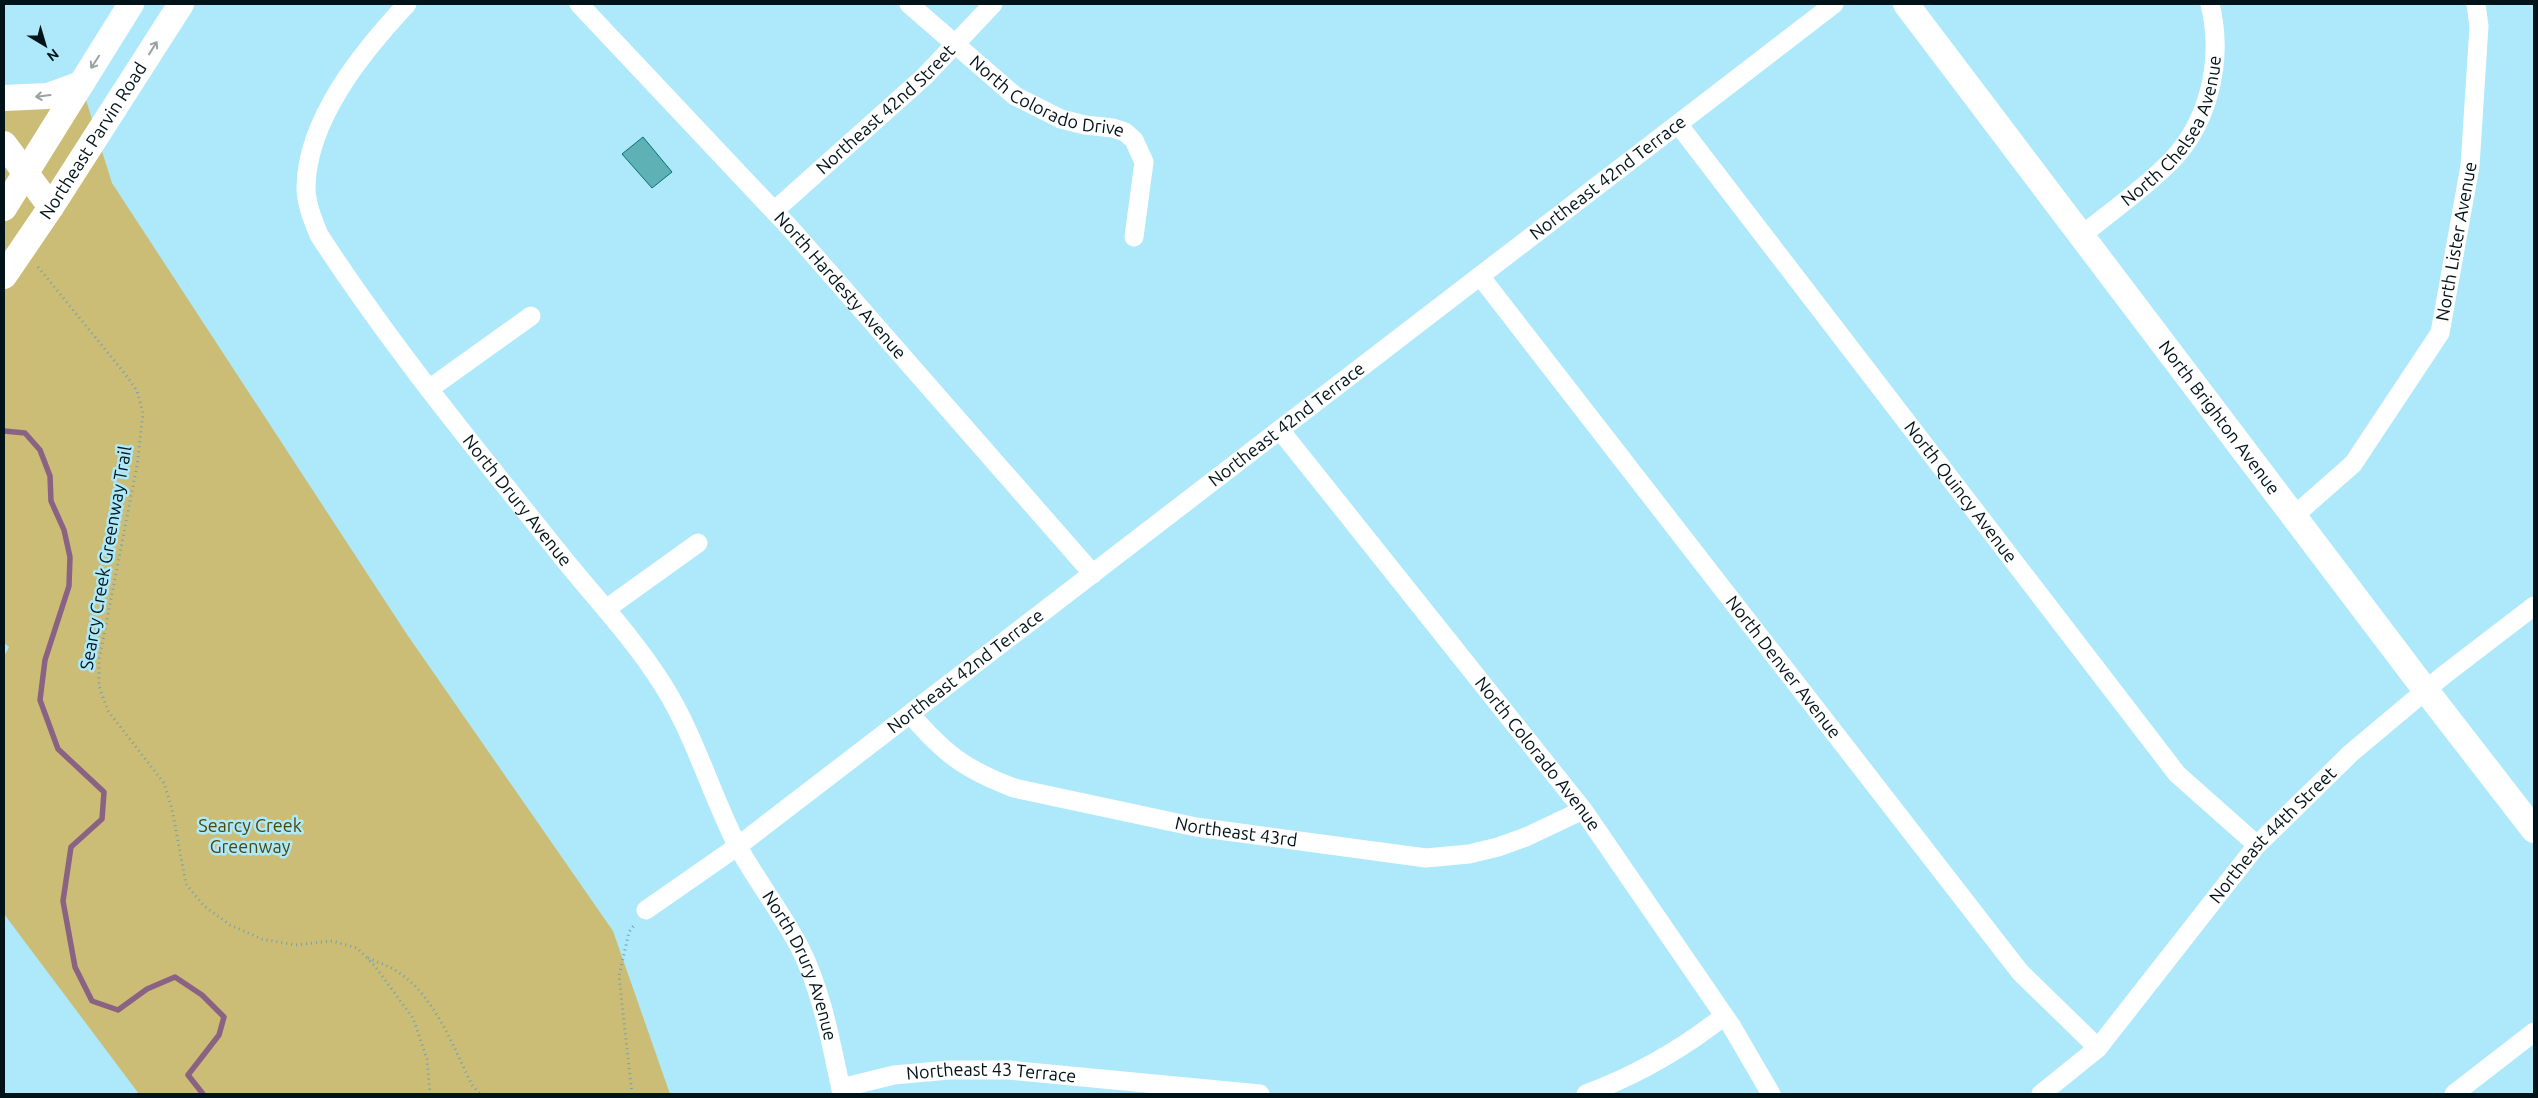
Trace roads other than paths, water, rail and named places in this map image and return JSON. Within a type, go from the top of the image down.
[{"type":"main road","points":[[24,245],[4,206],[131,4]]},
{"type":"main road","name":"Northeast Parvin Road","points":[[4,276],[51,207],[181,4]]},
{"type":"main road","name":"North Brighton Avenue","points":[[1906,4],[2534,830]]},
{"type":"main road","points":[[4,98],[48,96],[81,84]]},
{"type":"main road","points":[[4,144],[51,207]]},
{"type":"street","name":"North Drury Avenue","points":[[407,4],[380,34],[353,69],[330,107],[308,162],[306,189],[310,213],[319,235],[429,390],[637,646],[664,687],[687,730],[738,846],[799,946],[813,977],[820,994],[842,1091]]},
{"type":"street","name":"North Hardesty Avenue","points":[[579,4],[774,211],[1093,574]]},
{"type":"street","name":"North Colorado Drive","points":[[909,4],[1015,96],[1037,109],[1061,119],[1085,125],[1113,128],[1124,132],[1134,140],[1144,162],[1134,237]]},
{"type":"street","name":"Northeast 42nd Street","points":[[774,211],[926,76],[992,4]]},
{"type":"street","name":"Northeast 42nd Terrace","points":[[738,846],[1834,4]]},
{"type":"street","name":"North Chelsea Avenue","points":[[2082,236],[2165,168],[2184,145],[2199,120],[2213,79],[2216,50],[2214,20],[2210,4]]},
{"type":"street","name":"North Lister Avenue","points":[[2294,516],[2353,464],[2440,333],[2470,166],[2479,26],[2476,4]]},
{"type":"street","name":"North Quincy Avenue","points":[[1678,124],[2177,774],[2257,845]]},
{"type":"street","name":"North Denver Avenue","points":[[1480,276],[2020,972],[2098,1048]]},
{"type":"street","points":[[429,390],[531,316]]},
{"type":"street","name":"North Colorado Avenue","points":[[1280,430],[1583,810],[1724,1016],[1771,1094]]},
{"type":"street","points":[[606,610],[698,543]]},
{"type":"street","name":"Northeast 44th Street","points":[[2041,1094],[2098,1048],[2257,845],[2351,753],[2426,690],[2534,606]]},
{"type":"street","name":"Northeast 43rd","points":[[910,714],[940,747],[962,764],[1014,788],[1205,828],[1426,858],[1470,854],[1498,847],[1526,837],[1583,810]]},
{"type":"street","points":[[646,910],[738,846]]},
{"type":"street","points":[[1586,1094],[1618,1082],[1656,1064],[1691,1042],[1724,1016]]},
{"type":"street","points":[[2454,1094],[2534,1032]]},
{"type":"street","name":"Northeast 43 Terrace","points":[[842,1091],[894,1075],[949,1070],[1009,1070],[1260,1094]]},
{"type":"waterway","points":[[4,431],[25,433],[40,450],[50,476],[51,501],[64,530],[70,557],[69,586],[45,660],[40,700],[58,749],[104,792],[102,819],[71,847],[63,901],[75,967],[92,1001],[118,1010],[147,989],[175,977],[202,995],[224,1017],[219,1035],[188,1075],[203,1094]]},
{"type":"park label","name":"Searcy Creek Greenway","points":[[250,836]]}]
